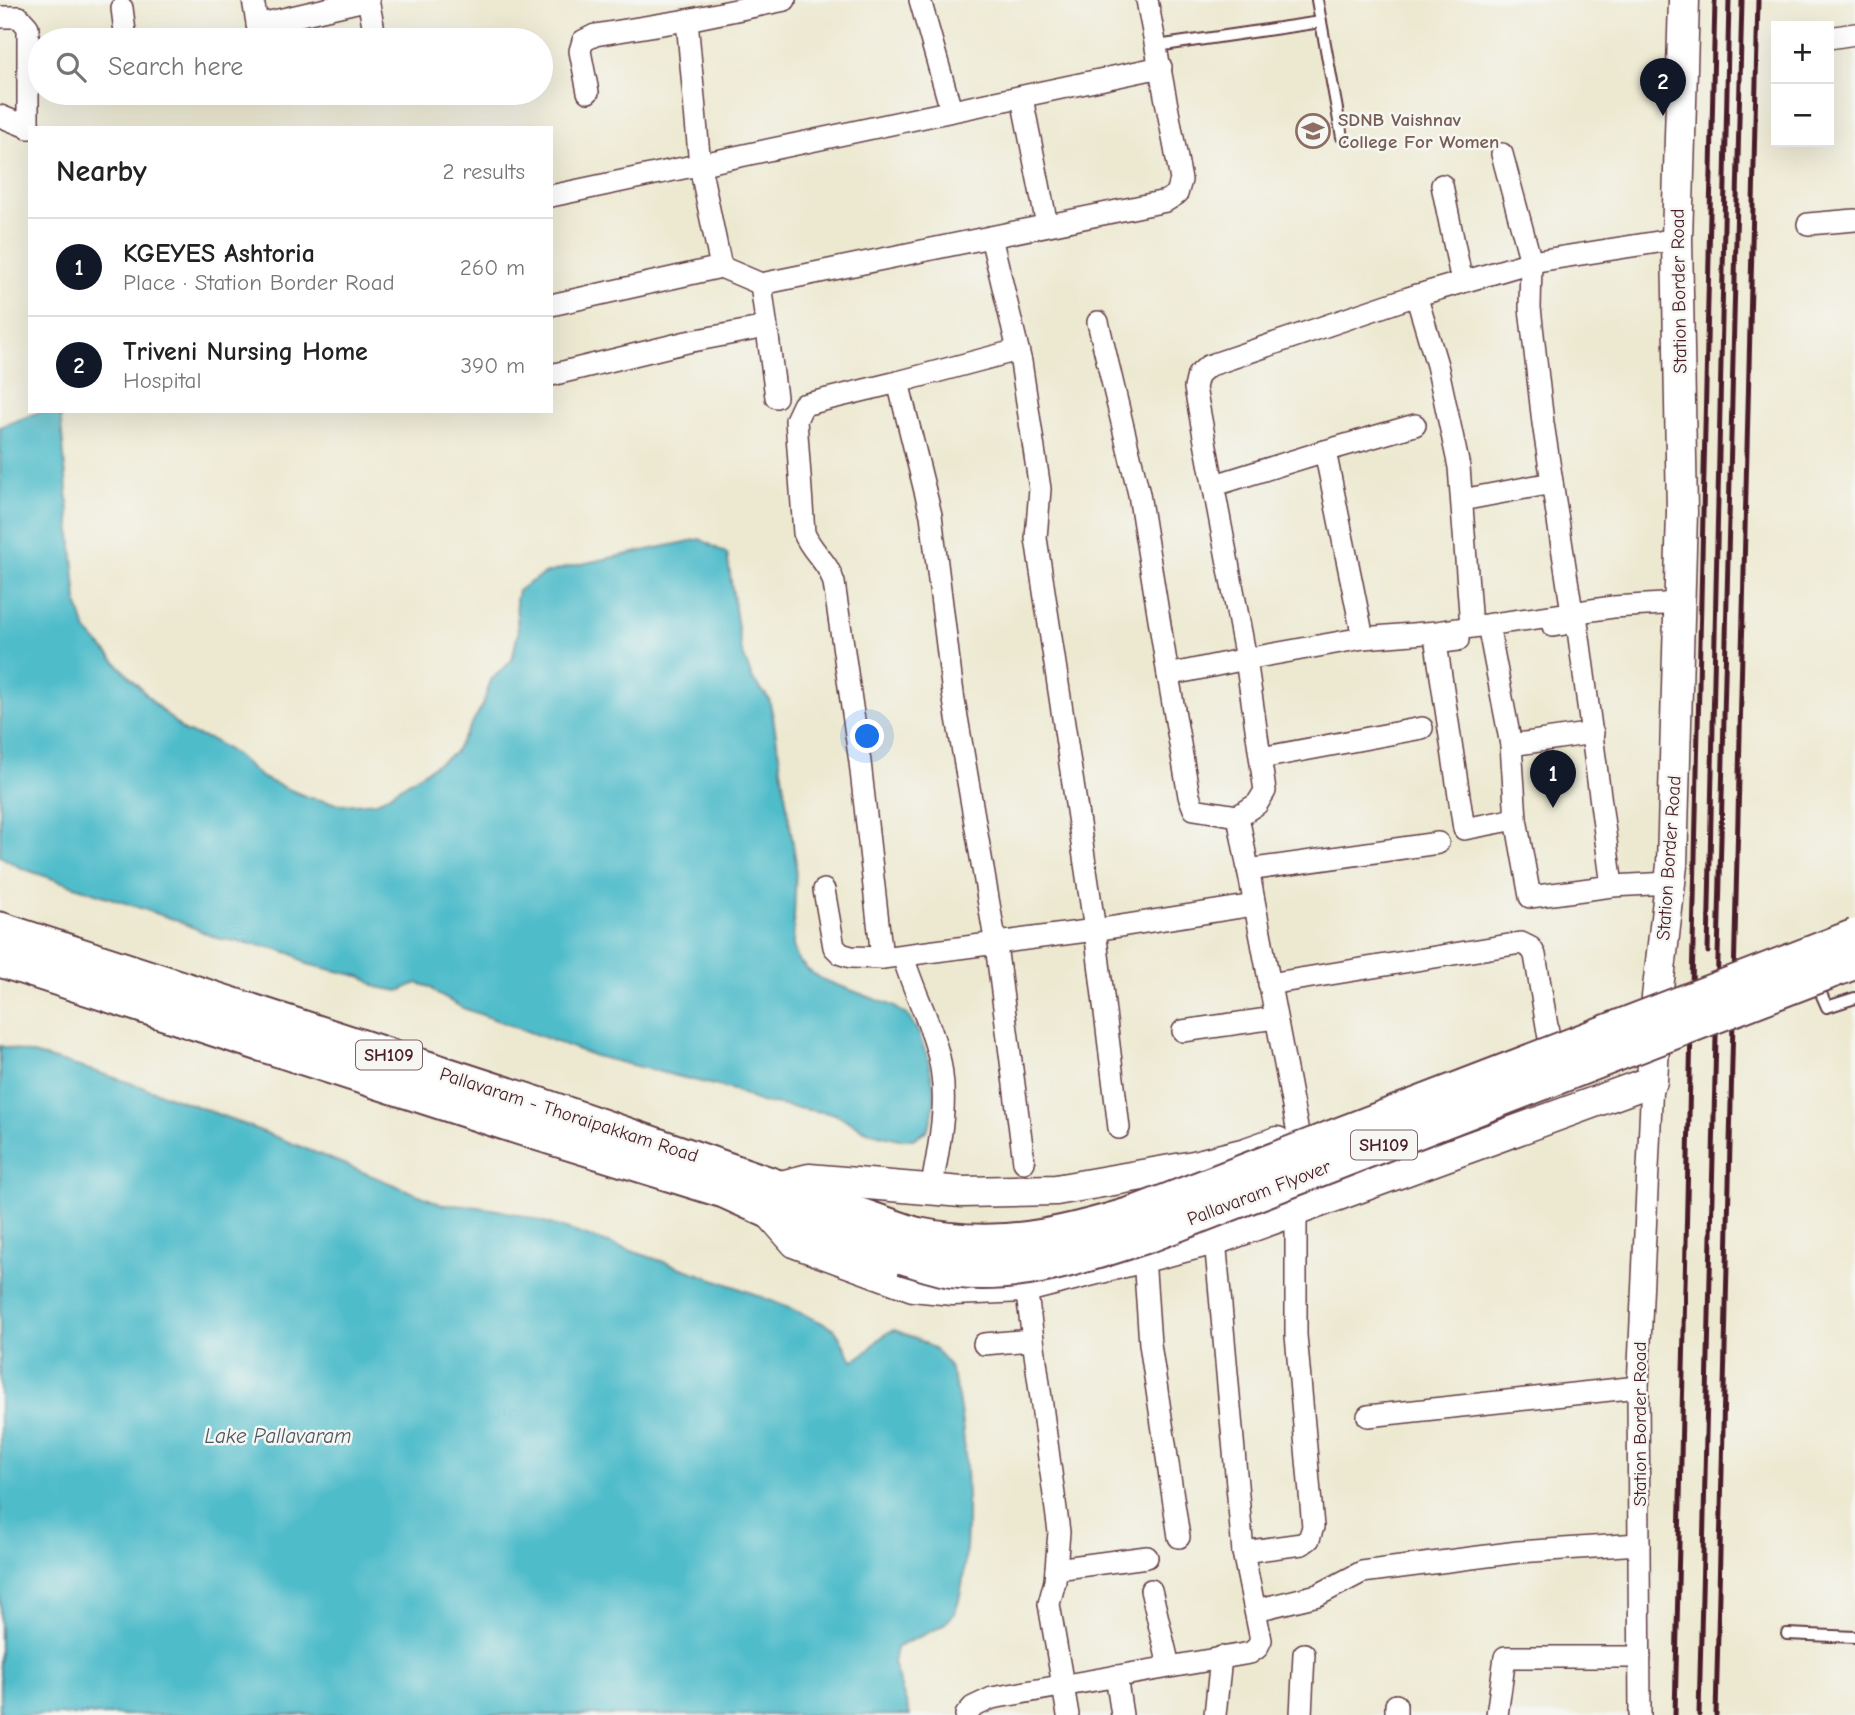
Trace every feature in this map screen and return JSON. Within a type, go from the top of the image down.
[{"type":"main road","name":"Pallavaram - Thoraipakkam Road","points":[[0,929],[263,1013],[713,1163],[772,1199]]},
{"type":"main road","name":"Pallavaram Flyover","points":[[909,1246],[948,1241],[983,1243],[1046,1239],[1126,1216],[1855,936]]},
{"type":"main road","name":"Pallavaram - Thoraipakkam Road","points":[[0,960],[536,1133],[612,1154],[724,1191],[772,1199]]},
{"type":"main road","name":"Pallavaram Flyover","points":[[772,1199],[909,1246],[953,1270],[987,1273],[1058,1265],[1150,1235],[1855,962]]},
{"type":"street","points":[[253,0],[258,28]]},
{"type":"street","points":[[272,28],[367,0],[373,28]]},
{"type":"street","points":[[588,92],[580,51],[583,41],[595,35],[785,0]]},
{"type":"street","points":[[920,0],[951,110]]},
{"type":"street","points":[[553,305],[721,267],[761,284],[1166,201],[1177,194],[1181,180],[1147,0]]},
{"type":"street","name":"Station Border Road","points":[[1640,1715],[1638,1387],[1657,997],[1670,883],[1682,512],[1677,239],[1684,0]]},
{"type":"street","points":[[122,8],[124,28]]},
{"type":"street","points":[[0,17],[19,17],[28,28]]},
{"type":"street","points":[[687,20],[700,166],[721,267]]},
{"type":"street","points":[[1834,37],[1855,34]]},
{"type":"street","points":[[553,196],[1161,67]]},
{"type":"street","points":[[1022,98],[1047,225]]},
{"type":"street","points":[[29,105],[29,126]]},
{"type":"street","points":[[0,116],[28,128]]},
{"type":"street","points":[[1502,154],[1531,262],[1530,308],[1552,483],[1572,612]]},
{"type":"street","points":[[1442,185],[1462,282]]},
{"type":"street","points":[[1808,223],[1855,220]]},
{"type":"street","points":[[991,237],[1018,350],[1040,489],[1035,538],[1096,930],[1119,1128]]},
{"type":"street","points":[[1098,322],[1139,494],[1189,796],[1194,809],[1238,816],[1257,804],[1265,791],[1246,659],[1195,388],[1198,375],[1209,366],[1416,295],[1531,262],[1677,239]]},
{"type":"street","points":[[761,284],[776,397]]},
{"type":"street","points":[[1416,295],[1437,365],[1459,467],[1461,500],[1481,630],[1511,745],[1516,819],[1530,897],[1612,886],[1670,883]]},
{"type":"street","points":[[553,375],[687,342],[766,327]]},
{"type":"street","points":[[931,1190],[943,1124],[943,1090],[937,1046],[911,984],[892,957],[834,583],[827,562],[811,550],[804,533],[796,419],[803,405],[1018,350]]},
{"type":"street","points":[[898,382],[930,515],[953,694],[996,945],[1024,1163]]},
{"type":"street","points":[[1215,485],[1415,425]]},
{"type":"street","points":[[1325,451],[1363,638]]},
{"type":"street","points":[[1461,500],[1552,483]]},
{"type":"street","points":[[1516,819],[1464,829],[1436,643],[1481,630],[1572,612],[1679,603]]},
{"type":"street","points":[[1168,674],[1363,638],[1577,622],[1612,886]]},
{"type":"street","points":[[1261,758],[1422,728]]},
{"type":"street","points":[[1511,745],[1593,733]]},
{"type":"street","points":[[1238,816],[1298,1133]]},
{"type":"street","points":[[1248,870],[1438,843]]},
{"type":"street","points":[[824,890],[834,947],[841,954],[851,957],[892,957],[996,945],[1254,905]]},
{"type":"street","points":[[1269,984],[1521,943],[1531,948],[1535,955],[1549,1038]]},
{"type":"street","points":[[1652,1080],[1215,1239],[1026,1287],[953,1290],[913,1286],[796,1243],[772,1199],[809,1179],[931,1190],[1056,1190],[1207,1163],[1246,1153],[1657,997]]},
{"type":"street","points":[[1183,1031],[1275,1018]]},
{"type":"street","points":[[1242,1552],[1301,1544],[1309,1539],[1313,1527],[1297,1348],[1296,1210]]},
{"type":"street","points":[[966,1715],[973,1707],[992,1698],[1250,1653],[1257,1648],[1261,1640],[1242,1552],[1215,1239]]},
{"type":"street","points":[[1144,1257],[1150,1344],[1179,1537]]},
{"type":"street","points":[[1026,1287],[1059,1532],[1056,1569],[1049,1604],[1068,1715]]},
{"type":"street","points":[[985,1345],[1033,1340]]},
{"type":"street","points":[[1368,1416],[1638,1387]]},
{"type":"street","points":[[1256,1610],[1318,1595],[1362,1572],[1518,1552],[1639,1544]]},
{"type":"street","points":[[1056,1569],[1147,1557]]},
{"type":"street","points":[[1151,1590],[1169,1666]]},
{"type":"street","points":[[1301,1715],[1304,1654]]},
{"type":"street","points":[[1215,1715],[1221,1657]]},
{"type":"street","points":[[1497,1715],[1505,1657],[1640,1657]]},
{"type":"street","points":[[1116,1676],[1122,1715]]},
{"type":"lane","points":[[1317,0],[1342,137]]},
{"type":"lane","points":[[1157,46],[1321,22]]},
{"type":"lane","points":[[1855,923],[1799,945],[1827,1007],[1855,998]]},
{"type":"lane","points":[[1787,1634],[1855,1637]]},
{"type":"water","points":[[37,413],[60,413],[77,602],[86,630],[185,732],[212,740],[237,756],[262,778],[307,797],[343,805],[377,802],[454,753],[482,707],[491,680],[512,660],[518,633],[516,600],[518,591],[526,585],[544,574],[572,566],[700,539],[727,554],[741,649],[753,680],[769,699],[773,717],[796,863],[793,946],[798,960],[821,979],[893,1006],[908,1016],[918,1032],[928,1059],[935,1094],[932,1118],[927,1130],[913,1139],[899,1139],[867,1131],[835,1114],[760,1102],[734,1090],[595,1056],[463,1008],[437,994],[430,987],[417,983],[399,991],[377,987],[363,977],[307,964],[293,954],[274,948],[217,938],[176,920],[21,868],[0,856],[0,427]]},
{"type":"water","name":"Lake Pallavaram","points":[[0,1046],[114,1077],[169,1096],[444,1205],[509,1212],[725,1283],[833,1328],[853,1360],[894,1330],[930,1346],[947,1363],[955,1383],[965,1449],[967,1530],[960,1597],[952,1616],[934,1630],[896,1648],[893,1663],[910,1715],[0,1715]]},
{"type":"railway","points":[[1675,1715],[1715,0]]},
{"type":"railway","points":[[1708,952],[1729,0]]},
{"type":"railway","points":[[1699,1715],[1742,0]]},
{"type":"railway","points":[[1716,1715],[1758,0]]},
{"type":"place","name":"Triveni Nursing Home","points":[[1663,116]]},
{"type":"place","name":"SDNB Vaishnav College For Women","points":[[1313,131]]},
{"type":"place","name":"KGEYES Ashtoria","points":[[1553,808]]}]
